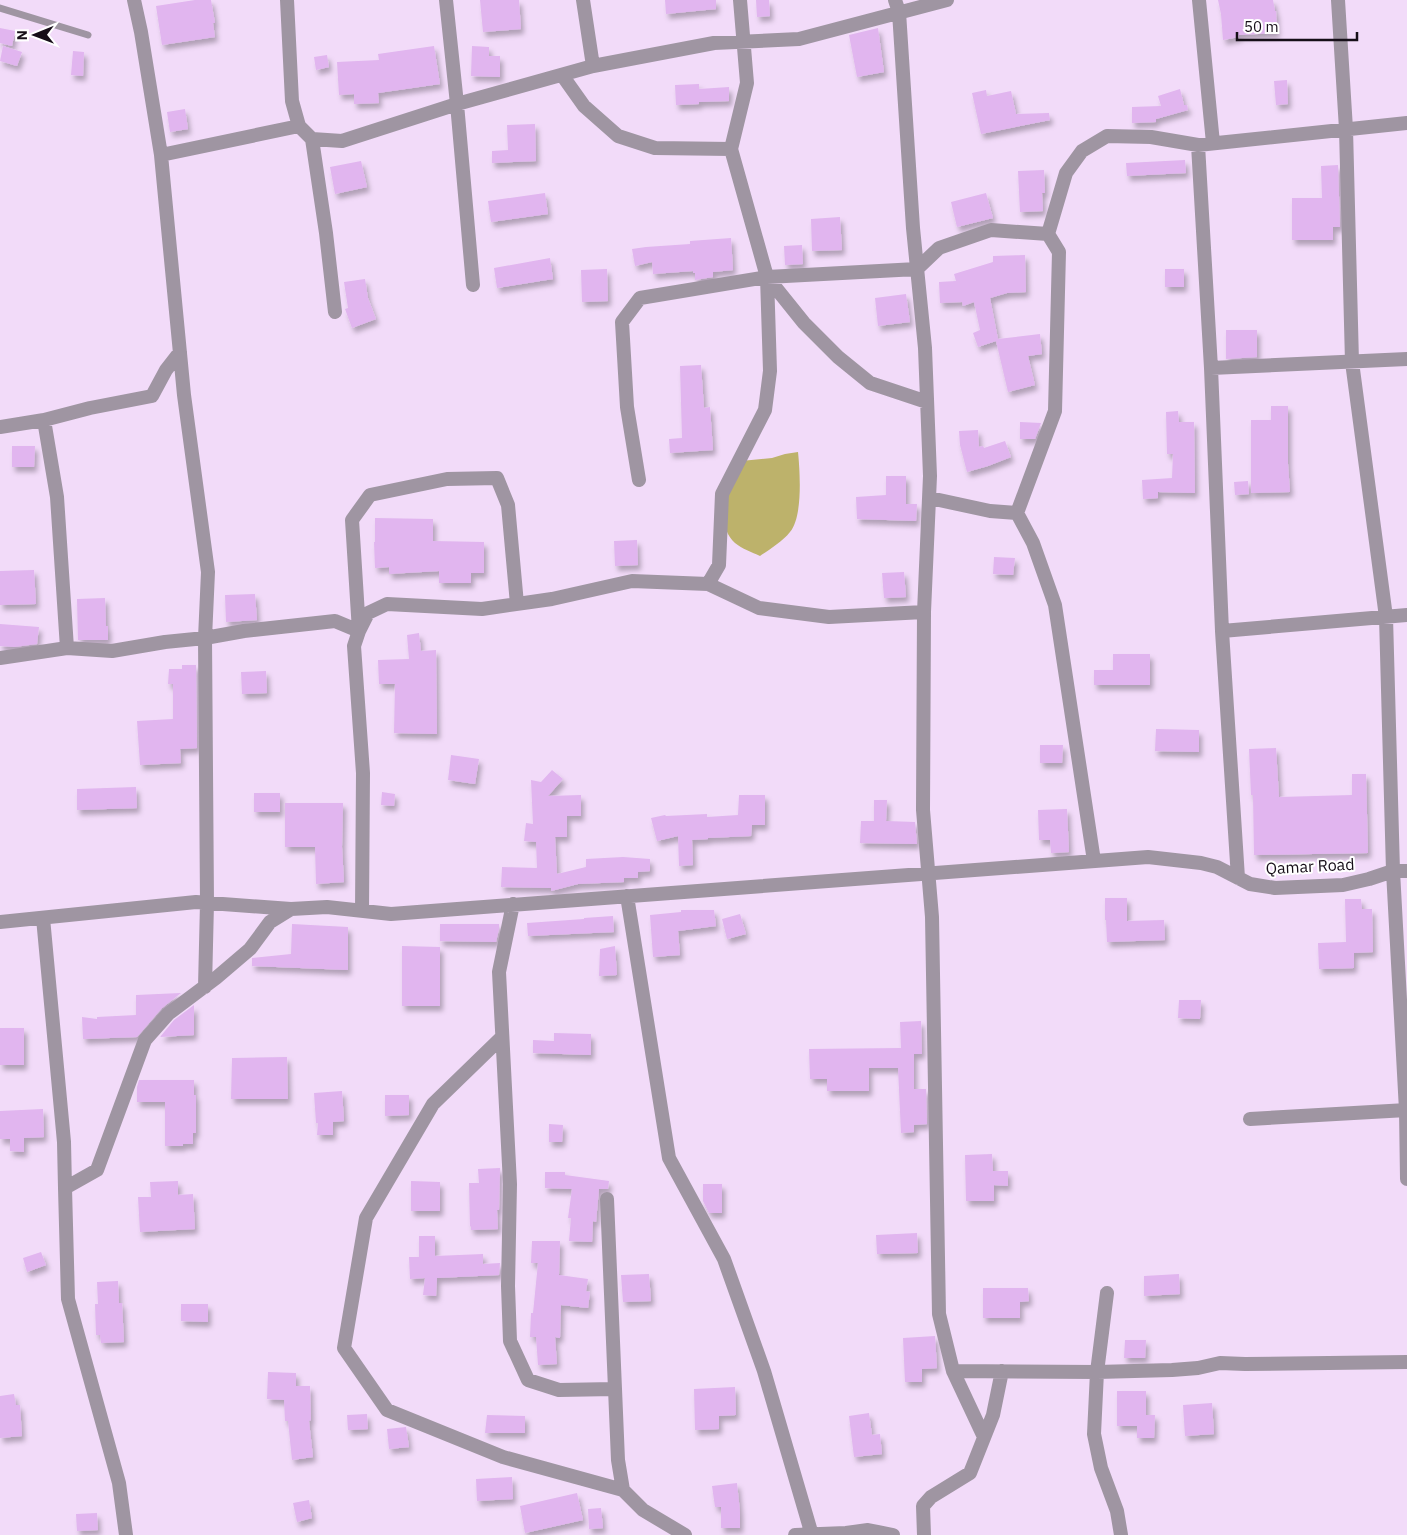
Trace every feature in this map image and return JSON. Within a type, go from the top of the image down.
[{"type":"street","points":[[134,0],[161,155],[184,395],[208,572],[205,638],[207,903],[204,987]]},
{"type":"street","points":[[287,0],[292,101],[299,126],[312,139],[335,312]]},
{"type":"street","points":[[446,0],[473,285]]},
{"type":"street","points":[[583,0],[592,66]]},
{"type":"street","points":[[708,584],[719,565],[722,494],[765,410],[770,371],[768,277],[731,149],[746,83],[740,0]]},
{"type":"street","points":[[312,139],[342,141],[457,104],[592,66],[714,44],[799,39],[897,6],[947,0]]},
{"type":"street","points":[[1199,0],[1206,144],[1211,368],[1222,631],[1238,878]]},
{"type":"street","points":[[1338,0],[1346,129],[1352,362],[1386,617],[1400,871],[1407,1179]]},
{"type":"street","points":[[897,6],[917,269],[925,348],[927,402],[930,498],[924,612],[923,810],[932,917],[939,1314],[953,1370],[984,1438]]},
{"type":"street","points":[[562,75],[584,106],[618,136],[655,148],[731,149]]},
{"type":"street","points":[[1094,861],[1055,605],[1033,542],[1017,512],[1055,411],[1059,252],[1048,234],[1066,173],[1082,151],[1107,136],[1150,137],[1206,144],[1407,123]]},
{"type":"street","points":[[161,155],[299,126]]},
{"type":"street","points":[[639,480],[627,407],[622,322],[640,298],[768,277],[917,269],[939,248],[991,230],[1048,234]]},
{"type":"street","points":[[768,277],[804,323],[838,357],[870,383],[927,402]]},
{"type":"street","points":[[0,427],[44,420],[90,408],[152,396],[166,370],[180,352]]},
{"type":"street","points":[[1211,368],[1407,359]]},
{"type":"street","points":[[44,420],[57,497],[67,648]]},
{"type":"street","points":[[359,631],[352,520],[370,495],[447,479],[497,478],[508,504],[517,604]]},
{"type":"street","points":[[930,498],[990,511],[1017,512]]},
{"type":"street","points":[[362,910],[363,774],[354,646],[368,613],[387,604],[482,609],[552,599],[632,581],[708,584],[759,608],[829,617],[924,612]]},
{"type":"street","points":[[1222,631],[1407,615]]},
{"type":"street","points":[[0,658],[67,648],[112,651],[244,631],[335,621],[359,631]]},
{"type":"street","name":"Qamar Road","points":[[0,922],[196,902],[290,909],[327,907],[391,914],[1148,857],[1217,867],[1250,884],[1275,888],[1343,885],[1400,871]]},
{"type":"street","points":[[627,896],[669,1158],[724,1259],[764,1372],[812,1534]]},
{"type":"street","points":[[514,904],[499,972],[510,1184],[508,1286],[510,1341],[528,1380],[559,1390],[614,1389]]},
{"type":"street","points":[[65,1188],[97,1170],[145,1040],[168,1014],[250,949],[270,922],[290,909]]},
{"type":"street","points":[[44,918],[64,1142],[68,1299],[120,1483],[126,1535]]},
{"type":"street","points":[[502,1037],[433,1104],[366,1218],[344,1348],[387,1410],[503,1458],[623,1490],[643,1510],[685,1535]]},
{"type":"street","points":[[1250,1119],[1406,1110]]},
{"type":"street","points":[[607,1199],[614,1389],[618,1460],[623,1490]]},
{"type":"street","points":[[1107,1293],[1097,1372],[1094,1434],[1101,1468],[1117,1510],[1121,1535]]},
{"type":"street","points":[[953,1370],[1097,1372],[1172,1370],[1198,1368],[1220,1363],[1407,1362]]},
{"type":"street","points":[[924,1535],[923,1506],[931,1497],[970,1473],[993,1415],[1002,1371]]},
{"type":"street","points":[[795,1535],[826,1535],[868,1530],[893,1535]]},
{"type":"lane","points":[[0,8],[88,35]]},
{"type":"shaded area","points":[[798,452],[799,505],[794,525],[790,532],[780,542],[760,556],[741,547],[728,535],[724,514],[728,491],[741,461],[772,458]]},
{"type":"building","points":[[195,0],[211,0],[215,23],[213,23],[215,37],[162,45],[156,6]]},
{"type":"building","points":[[480,0],[519,0],[521,29],[483,32]]},
{"type":"building","points":[[665,0],[716,0],[716,9],[666,14]]},
{"type":"building","points":[[756,0],[769,0],[770,16],[757,17]]},
{"type":"building","points":[[1218,0],[1273,0],[1276,11],[1277,33],[1239,35],[1239,37],[1223,40]]},
{"type":"building","points":[[0,28],[15,31],[12,46],[0,43]]},
{"type":"building","points":[[878,28],[884,72],[857,77],[849,35]]},
{"type":"building","points":[[3,46],[22,52],[17,66],[0,61]]},
{"type":"building","points":[[434,46],[440,84],[378,93],[379,103],[354,104],[354,94],[339,95],[337,62],[379,60],[378,54]]},
{"type":"building","points":[[472,46],[489,47],[489,56],[500,56],[500,77],[471,76]]},
{"type":"building","points":[[73,51],[84,52],[83,76],[71,75]]},
{"type":"building","points":[[327,55],[329,67],[316,70],[314,57]]},
{"type":"building","points":[[1287,80],[1288,104],[1276,105],[1274,81]]},
{"type":"building","points":[[699,84],[699,89],[729,87],[729,101],[676,105],[675,85]]},
{"type":"building","points":[[1180,89],[1184,105],[1187,105],[1188,110],[1156,119],[1156,122],[1132,123],[1132,107],[1161,106],[1158,96]]},
{"type":"building","points":[[986,90],[987,96],[1011,91],[1016,114],[1049,113],[1050,120],[981,134],[972,93]]},
{"type":"building","points":[[185,109],[188,129],[170,132],[167,112]]},
{"type":"building","points":[[535,124],[536,161],[492,163],[492,151],[508,150],[507,125]]},
{"type":"building","points":[[1185,160],[1186,173],[1127,176],[1126,163]]},
{"type":"building","points":[[361,161],[367,187],[335,194],[330,167]]},
{"type":"building","points":[[1338,165],[1340,227],[1333,227],[1333,240],[1292,240],[1292,198],[1322,198],[1321,166]]},
{"type":"building","points":[[1044,170],[1045,193],[1042,193],[1043,211],[1020,212],[1018,171]]},
{"type":"building","points":[[545,193],[548,214],[491,222],[488,201]]},
{"type":"building","points":[[986,193],[993,218],[957,227],[951,202]]},
{"type":"building","points":[[840,217],[842,250],[812,251],[811,219]]},
{"type":"building","points":[[731,238],[733,270],[713,272],[713,277],[695,280],[695,273],[693,271],[653,274],[652,262],[635,266],[632,249],[690,244],[690,241]]},
{"type":"building","points":[[802,245],[803,264],[785,265],[784,246]]},
{"type":"building","points":[[1025,255],[1026,292],[1007,293],[990,298],[998,339],[1040,334],[1042,354],[1028,356],[1035,385],[1008,392],[996,341],[978,347],[973,333],[980,330],[974,302],[963,306],[962,302],[940,303],[939,282],[956,281],[954,274],[993,262],[993,256]]},
{"type":"building","points":[[550,258],[553,279],[497,288],[494,268]]},
{"type":"building","points":[[607,269],[608,301],[582,302],[581,270]]},
{"type":"building","points":[[1165,269],[1184,269],[1184,287],[1165,287]]},
{"type":"building","points":[[365,279],[368,298],[376,319],[352,328],[345,309],[348,308],[344,282]]},
{"type":"building","points":[[906,294],[910,322],[878,326],[875,298]]},
{"type":"building","points":[[1226,330],[1257,330],[1257,357],[1226,359]]},
{"type":"building","points":[[701,365],[704,408],[710,407],[713,450],[670,453],[669,439],[682,438],[680,366]]},
{"type":"building","points":[[1271,406],[1288,406],[1290,492],[1251,493],[1251,420],[1271,420]]},
{"type":"building","points":[[1178,411],[1179,422],[1194,422],[1195,493],[1158,492],[1158,498],[1143,499],[1142,480],[1172,478],[1173,454],[1167,454],[1166,412]]},
{"type":"building","points":[[1020,422],[1041,423],[1035,439],[1020,439]]},
{"type":"building","points":[[978,430],[979,447],[983,446],[984,448],[1005,441],[1011,457],[967,472],[960,445],[959,431]]},
{"type":"building","points":[[12,446],[35,446],[34,467],[12,467]]},
{"type":"building","points":[[886,476],[906,476],[906,504],[917,504],[916,521],[857,519],[856,497],[886,495]]},
{"type":"building","points":[[1248,481],[1249,494],[1235,495],[1234,482]]},
{"type":"building","points":[[375,518],[433,519],[433,541],[484,542],[484,573],[471,573],[471,583],[439,583],[439,571],[389,574],[389,567],[375,568]]},
{"type":"building","points":[[637,540],[638,565],[615,566],[614,541]]},
{"type":"building","points":[[994,557],[1015,558],[1013,575],[993,574]]},
{"type":"building","points":[[34,570],[36,604],[0,605],[0,571]]},
{"type":"building","points":[[904,572],[906,597],[884,598],[882,573]]},
{"type":"building","points":[[255,594],[257,620],[226,622],[225,595]]},
{"type":"building","points":[[105,598],[108,640],[78,640],[77,599]]},
{"type":"building","points":[[0,624],[39,627],[37,644],[14,647],[0,646]]},
{"type":"building","points":[[419,633],[421,651],[436,650],[437,734],[394,733],[395,684],[379,684],[378,660],[409,659],[407,635]]},
{"type":"building","points":[[1113,654],[1150,654],[1150,685],[1094,685],[1094,670],[1113,670]]},
{"type":"building","points":[[182,665],[196,665],[197,748],[180,749],[181,763],[140,765],[137,721],[173,719],[173,684],[168,684],[169,669],[182,669]]},
{"type":"building","points":[[266,671],[267,693],[242,694],[241,672]]},
{"type":"building","points":[[1156,729],[1199,730],[1199,752],[1155,751]]},
{"type":"building","points":[[1040,745],[1063,745],[1062,763],[1040,763]]},
{"type":"building","points":[[1276,748],[1279,797],[1352,795],[1352,774],[1366,774],[1368,853],[1254,855],[1253,795],[1251,795],[1249,749]]},
{"type":"building","points":[[451,755],[479,759],[475,784],[448,780]]},
{"type":"building","points":[[552,770],[563,779],[548,796],[581,795],[581,816],[567,816],[567,837],[555,837],[557,874],[586,867],[586,859],[623,857],[650,859],[650,871],[638,872],[638,878],[624,878],[624,882],[578,884],[551,891],[551,888],[501,887],[502,867],[537,868],[536,842],[524,841],[526,823],[533,824],[531,780],[541,782]]},
{"type":"building","points":[[136,787],[137,808],[77,810],[77,789]]},
{"type":"building","points":[[382,792],[395,794],[394,806],[381,805]]},
{"type":"building","points":[[254,793],[280,793],[280,812],[254,812]]},
{"type":"building","points":[[739,795],[765,795],[765,825],[752,825],[751,836],[692,840],[693,865],[679,866],[678,836],[657,841],[651,818],[665,815],[707,814],[707,817],[738,815]]},
{"type":"building","points":[[874,800],[887,800],[886,821],[915,822],[917,844],[860,843],[861,821],[874,821]]},
{"type":"building","points":[[285,803],[343,803],[342,847],[344,882],[316,884],[315,847],[285,847]]},
{"type":"building","points":[[1067,809],[1069,852],[1051,853],[1050,840],[1039,840],[1038,810]]},
{"type":"building","points":[[1105,898],[1127,898],[1127,921],[1164,920],[1165,940],[1107,942]]},
{"type":"building","points":[[1345,899],[1361,899],[1362,909],[1372,909],[1373,952],[1354,953],[1354,968],[1319,969],[1318,943],[1346,942]]},
{"type":"building","points":[[681,910],[714,910],[716,926],[678,931],[680,955],[653,957],[650,915],[681,912]]},
{"type":"building","points":[[740,914],[746,934],[727,939],[722,919]]},
{"type":"building","points":[[613,916],[614,932],[528,936],[527,923]]},
{"type":"building","points":[[292,924],[348,927],[348,970],[252,966],[252,958],[291,954]]},
{"type":"building","points":[[440,924],[499,924],[499,929],[496,942],[440,941]]},
{"type":"building","points":[[402,946],[440,947],[440,1006],[402,1006]]},
{"type":"building","points":[[615,946],[617,975],[599,976],[600,949]]},
{"type":"building","points":[[181,993],[162,1008],[137,1037],[83,1039],[82,1017],[97,1019],[97,1017],[136,1015],[136,995]]},
{"type":"building","points":[[1179,1000],[1201,1000],[1200,1019],[1178,1018]]},
{"type":"building","points":[[194,1005],[194,1035],[160,1037],[174,1020]]},
{"type":"building","points":[[921,1021],[922,1054],[914,1054],[914,1089],[926,1089],[927,1124],[914,1125],[914,1132],[901,1133],[898,1068],[869,1068],[869,1091],[827,1091],[827,1079],[810,1079],[809,1049],[901,1048],[900,1022]]},
{"type":"building","points":[[0,1028],[24,1028],[24,1065],[0,1065]]},
{"type":"building","points":[[554,1033],[591,1034],[591,1055],[533,1053],[533,1040],[554,1041]]},
{"type":"building","points":[[287,1057],[288,1099],[231,1099],[232,1058]]},
{"type":"building","points":[[139,1080],[194,1080],[196,1133],[193,1133],[193,1144],[165,1146],[165,1102],[137,1102]]},
{"type":"building","points":[[342,1091],[344,1121],[333,1122],[333,1135],[317,1135],[318,1123],[316,1123],[314,1093]]},
{"type":"building","points":[[385,1095],[409,1095],[409,1115],[385,1116]]},
{"type":"building","points":[[43,1109],[44,1137],[24,1138],[24,1152],[10,1151],[10,1139],[0,1139],[0,1111]]},
{"type":"building","points":[[549,1124],[563,1125],[562,1142],[549,1142]]},
{"type":"building","points":[[992,1154],[993,1171],[1008,1171],[1008,1186],[994,1185],[994,1201],[966,1201],[965,1155]]},
{"type":"building","points":[[500,1168],[499,1210],[497,1210],[498,1229],[471,1230],[469,1183],[479,1183],[478,1169]]},
{"type":"building","points":[[545,1172],[565,1172],[565,1175],[609,1181],[608,1189],[599,1189],[596,1222],[593,1221],[592,1242],[569,1241],[571,1218],[568,1218],[572,1189],[545,1188]]},
{"type":"building","points":[[178,1181],[178,1195],[193,1194],[195,1229],[140,1232],[138,1197],[151,1197],[150,1182]]},
{"type":"building","points":[[411,1181],[440,1182],[440,1211],[411,1211]]},
{"type":"building","points":[[703,1184],[722,1184],[722,1213],[709,1213],[703,1201]]},
{"type":"building","points":[[917,1233],[918,1253],[877,1254],[876,1235]]},
{"type":"building","points":[[419,1236],[435,1236],[435,1256],[483,1254],[483,1264],[500,1263],[499,1275],[437,1278],[436,1296],[423,1295],[425,1278],[410,1279],[409,1257],[419,1257]]},
{"type":"building","points":[[532,1241],[560,1241],[559,1275],[588,1279],[586,1291],[590,1292],[588,1308],[561,1305],[560,1338],[555,1337],[557,1364],[538,1365],[536,1337],[530,1337],[531,1313],[533,1313],[538,1263],[531,1263]]},
{"type":"building","points":[[41,1252],[46,1265],[27,1272],[23,1258]]},
{"type":"building","points":[[649,1274],[651,1301],[623,1302],[621,1275]]},
{"type":"building","points":[[1179,1274],[1180,1294],[1144,1296],[1144,1276]]},
{"type":"building","points":[[118,1281],[119,1303],[122,1303],[124,1342],[101,1343],[100,1335],[96,1335],[95,1304],[98,1304],[97,1282]]},
{"type":"building","points":[[983,1288],[1028,1288],[1029,1301],[1020,1302],[1020,1318],[983,1318]]},
{"type":"building","points":[[181,1304],[208,1304],[208,1322],[181,1321]]},
{"type":"building","points":[[935,1336],[937,1368],[922,1369],[922,1382],[905,1382],[903,1338]]},
{"type":"building","points":[[1125,1340],[1146,1340],[1145,1358],[1124,1358]]},
{"type":"building","points":[[268,1372],[296,1373],[296,1386],[310,1386],[311,1420],[309,1421],[313,1457],[292,1460],[288,1421],[285,1421],[284,1400],[267,1399]]},
{"type":"building","points":[[735,1387],[736,1415],[719,1416],[719,1429],[695,1430],[694,1389]]},
{"type":"building","points":[[1117,1391],[1146,1391],[1146,1415],[1155,1415],[1154,1438],[1137,1438],[1137,1426],[1117,1426]]},
{"type":"building","points":[[14,1394],[16,1405],[20,1405],[22,1436],[0,1438],[0,1396]]},
{"type":"building","points":[[1212,1403],[1214,1434],[1185,1436],[1183,1405]]},
{"type":"building","points":[[869,1413],[872,1435],[880,1434],[882,1454],[854,1457],[849,1416]]},
{"type":"building","points":[[367,1414],[368,1429],[348,1430],[347,1415]]},
{"type":"building","points":[[487,1415],[525,1416],[525,1433],[485,1433]]},
{"type":"building","points":[[406,1427],[409,1447],[389,1449],[387,1429]]},
{"type":"building","points":[[512,1477],[513,1499],[477,1501],[476,1479]]},
{"type":"building","points":[[737,1483],[740,1528],[721,1528],[721,1507],[715,1507],[712,1486]]},
{"type":"building","points":[[577,1493],[583,1520],[525,1533],[520,1506]]},
{"type":"building","points":[[309,1500],[312,1518],[297,1522],[293,1503]]},
{"type":"building","points":[[601,1508],[603,1528],[589,1529],[588,1509]]},
{"type":"building","points":[[97,1513],[98,1530],[77,1531],[76,1514]]}]
